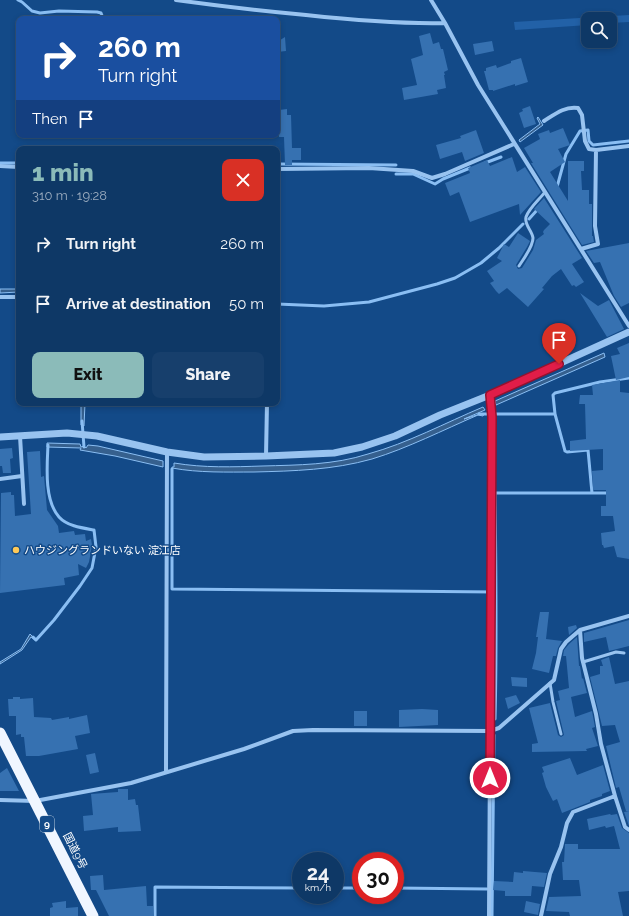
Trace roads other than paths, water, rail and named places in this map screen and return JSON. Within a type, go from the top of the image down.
[{"type":"highway","name":"国道9号","points":[[0,733],[93,916]]},
{"type":"street","points":[[176,0],[224,7],[337,18],[421,24],[444,21]]},
{"type":"street","points":[[431,0],[444,21],[478,85],[629,326]]},
{"type":"street","points":[[544,121],[565,108],[578,108],[582,115],[585,141],[589,149],[596,150],[629,146]]},
{"type":"street","points":[[280,169],[369,168],[413,171],[432,178],[445,174],[514,144]]},
{"type":"street","points":[[581,249],[598,244],[595,226],[596,150]]},
{"type":"street","points":[[0,166],[16,166]]},
{"type":"street","points":[[0,297],[16,297]]},
{"type":"street","points":[[0,437],[66,434],[97,436],[167,452],[204,457],[334,453],[362,447],[395,436],[629,332]]},
{"type":"street","points":[[489,916],[492,417],[490,395]]},
{"type":"street","points":[[266,456],[267,406]]},
{"type":"street","points":[[20,436],[24,504]]},
{"type":"street","points":[[166,772],[167,452]]},
{"type":"street","points":[[0,479],[22,476]]},
{"type":"street","points":[[0,800],[35,801],[131,783],[244,749],[293,731],[490,731],[499,728],[554,680],[561,649],[566,642],[580,630],[629,616]]},
{"type":"street","points":[[580,630],[583,662],[596,714],[601,744],[625,827],[629,830]]},
{"type":"street","points":[[541,916],[550,874],[561,847],[567,824],[573,812],[615,796]]},
{"type":"lane","points":[[519,266],[532,244],[533,239],[532,233],[527,227],[526,218],[529,211],[545,192]]},
{"type":"lane","points":[[583,662],[616,652],[624,653]]},
{"type":"lane","points":[[550,683],[555,712],[561,734]]},
{"type":"waterway","points":[[18,0],[32,11],[40,13],[59,11],[97,12],[101,13],[102,16]]},
{"type":"waterway","points":[[557,187],[566,154],[580,131],[588,130],[589,141],[593,145],[629,141]]},
{"type":"waterway","points":[[485,163],[501,157]]},
{"type":"waterway","points":[[0,163],[16,163]]},
{"type":"waterway","points":[[280,164],[396,165]]},
{"type":"waterway","points":[[396,174],[413,174],[435,184],[443,179],[470,168]]},
{"type":"waterway","points":[[529,219],[538,209]]},
{"type":"waterway","points":[[280,304],[324,306],[369,302],[437,284],[455,278],[481,263],[499,248],[523,224]]},
{"type":"waterway","points":[[592,493],[588,450],[565,451],[555,414],[553,395],[555,393],[600,382],[629,378]]},
{"type":"waterway","points":[[479,414],[555,414]]},
{"type":"waterway","points":[[82,421],[84,447]]},
{"type":"waterway","points":[[33,637],[36,640],[54,620],[80,586],[92,568],[96,547],[94,530],[66,523],[54,510],[51,502],[48,482],[48,445]]},
{"type":"waterway","points":[[172,469],[172,589],[495,592]]},
{"type":"waterway","points":[[495,719],[495,493],[609,493]]},
{"type":"waterway","points":[[492,916],[494,735]]},
{"type":"waterway","points":[[155,916],[155,887],[292,888]]},
{"type":"waterway","points":[[344,888],[352,888]]},
{"type":"waterway","points":[[404,888],[487,889]]},
{"type":"place","name":"ハウジングランドいない 淀江店","points":[[16,550]]}]
